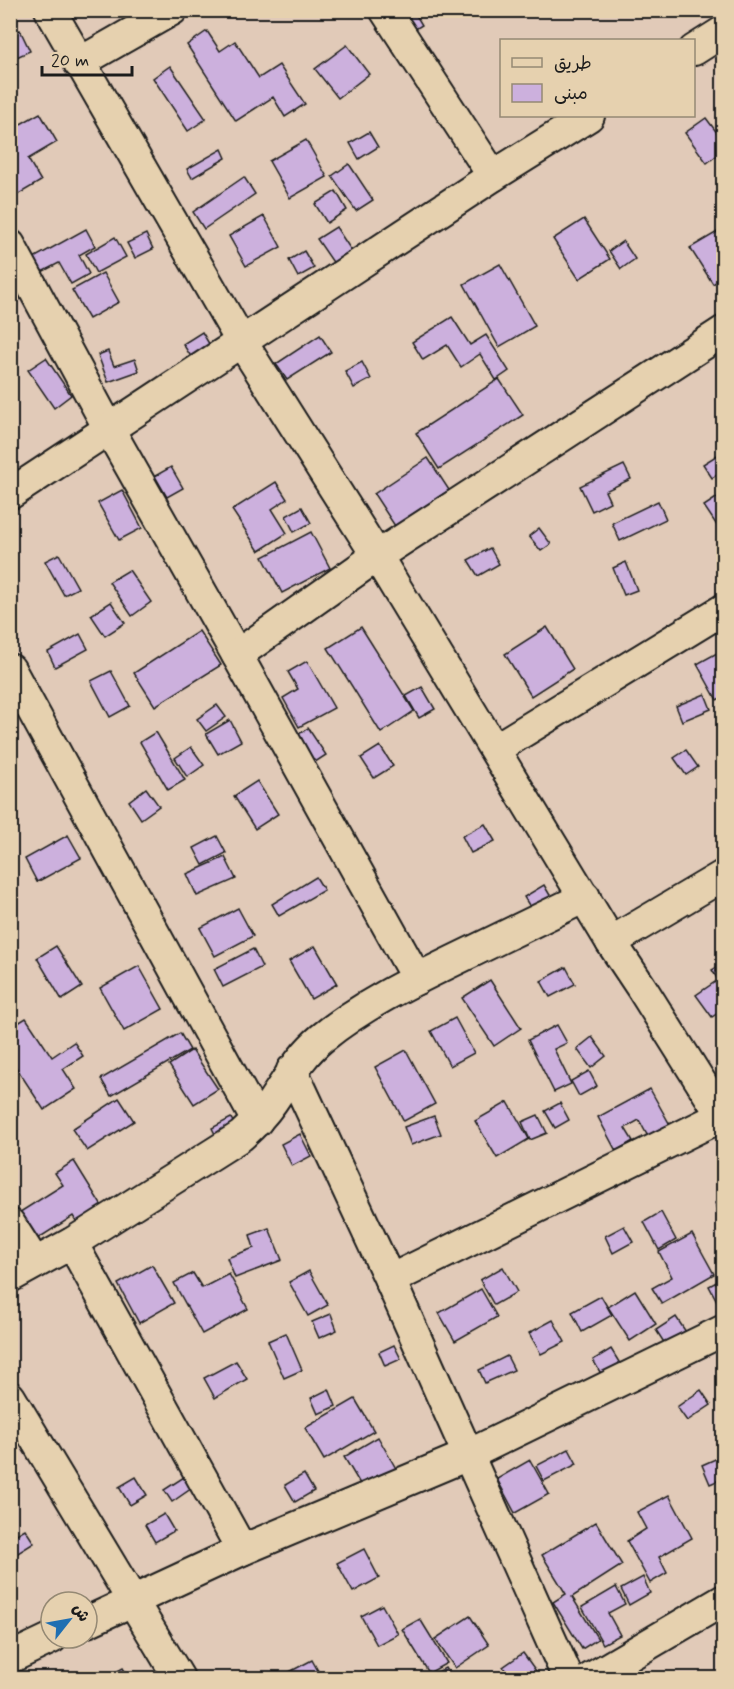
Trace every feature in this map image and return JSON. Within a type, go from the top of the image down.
[{"type":"street","points":[[50,10],[241,341],[377,556],[611,942],[723,1117],[390,1280]]},
{"type":"street","points":[[79,63],[172,10]]},
{"type":"street","points":[[384,10],[493,176]]},
{"type":"street","points":[[695,49],[723,31]]},
{"type":"street","points":[[10,494],[493,176],[587,117]]},
{"type":"street","points":[[10,245],[109,429],[417,979]]},
{"type":"street","points":[[237,654],[377,556],[723,331]]},
{"type":"street","points":[[495,749],[723,609]]},
{"type":"street","points":[[10,669],[257,1121]]},
{"type":"street","points":[[611,942],[723,875]]},
{"type":"street","points":[[10,1224],[23,1270],[72,1244],[241,1136],[257,1121],[306,1053],[323,1037],[361,1010],[417,979],[585,897]]},
{"type":"street","points":[[292,1070],[390,1280],[568,1678]]},
{"type":"street","points":[[72,1244],[242,1550]]},
{"type":"street","points":[[99,1616],[242,1550],[468,1455],[723,1330]]},
{"type":"street","points":[[10,1397],[178,1678]]},
{"type":"street","points":[[591,1678],[723,1600]]},
{"type":"street","points":[[10,1658],[39,1644]]},
{"type":"building","points":[[122,10],[141,10],[128,19]]},
{"type":"building","points":[[382,10],[413,10],[422,25],[399,39]]},
{"type":"building","points":[[20,30],[30,51],[10,60],[10,34]]},
{"type":"building","points":[[207,31],[220,51],[235,41],[259,78],[279,65],[305,104],[285,117],[273,97],[236,121],[187,45]]},
{"type":"building","points":[[347,45],[369,74],[338,98],[315,69]]},
{"type":"building","points":[[170,66],[206,119],[188,131],[153,78]]},
{"type":"building","points":[[40,113],[57,142],[28,159],[41,181],[12,198],[10,130]]},
{"type":"building","points":[[706,118],[724,142],[724,150],[707,163],[685,133]]},
{"type":"building","points":[[369,132],[378,147],[359,159],[350,143]]},
{"type":"building","points":[[306,140],[327,177],[290,198],[269,161]]},
{"type":"building","points":[[222,149],[226,158],[192,178],[187,169]]},
{"type":"building","points":[[349,164],[373,200],[356,211],[332,176]]},
{"type":"building","points":[[244,177],[255,194],[204,229],[193,212]]},
{"type":"building","points":[[336,191],[347,210],[327,223],[315,204]]},
{"type":"building","points":[[264,216],[281,247],[246,266],[229,236]]},
{"type":"building","points":[[584,219],[610,259],[579,279],[553,239]]},
{"type":"building","points":[[336,227],[357,259],[339,271],[317,239]]},
{"type":"building","points":[[724,228],[724,277],[713,284],[690,248]]},
{"type":"building","points":[[86,229],[95,246],[79,255],[89,274],[71,284],[59,263],[38,274],[30,260]]},
{"type":"building","points":[[146,234],[153,249],[135,258],[127,243]]},
{"type":"building","points":[[115,237],[126,257],[96,273],[86,254]]},
{"type":"building","points":[[623,241],[635,259],[621,269],[609,251]]},
{"type":"building","points":[[304,251],[314,268],[298,277],[289,260]]},
{"type":"building","points":[[500,264],[535,326],[499,347],[464,284]]},
{"type":"building","points":[[103,273],[119,302],[89,319],[72,290]]},
{"type":"building","points":[[452,317],[470,345],[486,335],[509,371],[496,380],[480,354],[461,367],[447,345],[423,360],[412,342]]},
{"type":"building","points":[[202,332],[214,352],[195,363],[183,344]]},
{"type":"building","points":[[320,335],[331,352],[287,380],[276,364]]},
{"type":"building","points":[[108,351],[114,366],[135,359],[139,371],[108,382],[98,355]]},
{"type":"building","points":[[46,358],[71,395],[54,408],[28,370]]},
{"type":"building","points":[[362,362],[371,379],[354,388],[345,371]]},
{"type":"building","points":[[499,379],[523,415],[439,469],[416,433]]},
{"type":"building","points":[[719,454],[724,461],[724,471],[712,478],[703,464]]},
{"type":"building","points":[[428,458],[449,490],[395,526],[374,494]]},
{"type":"building","points":[[624,465],[631,479],[605,491],[610,502],[592,511],[580,486]]},
{"type":"building","points":[[171,467],[183,488],[167,497],[155,476]]},
{"type":"building","points":[[276,482],[287,499],[272,509],[287,533],[259,551],[232,510]]},
{"type":"building","points":[[122,490],[142,528],[119,540],[98,503]]},
{"type":"building","points":[[724,493],[724,536],[704,506]]},
{"type":"building","points":[[658,501],[666,519],[620,541],[612,523]]},
{"type":"building","points":[[302,507],[311,523],[294,532],[286,516]]},
{"type":"building","points":[[539,528],[551,544],[541,551],[529,536]]},
{"type":"building","points":[[311,532],[330,568],[282,593],[263,557]]},
{"type":"building","points":[[490,548],[499,564],[478,576],[468,560]]},
{"type":"building","points":[[59,554],[78,588],[64,595],[45,561]]},
{"type":"building","points":[[626,562],[637,590],[624,595],[613,568]]},
{"type":"building","points":[[129,570],[151,602],[132,616],[109,582]]},
{"type":"building","points":[[111,602],[125,623],[105,636],[91,615]]},
{"type":"building","points":[[361,627],[414,711],[381,733],[328,648]]},
{"type":"building","points":[[547,627],[573,669],[531,696],[505,654]]},
{"type":"building","points":[[199,631],[221,665],[155,706],[134,673]]},
{"type":"building","points":[[80,634],[88,649],[55,667],[48,652]]},
{"type":"building","points":[[717,653],[724,664],[724,696],[717,700],[697,664]]},
{"type":"building","points":[[307,661],[334,708],[299,727],[283,698],[298,689],[288,672]]},
{"type":"building","points":[[111,671],[130,706],[110,717],[91,681]]},
{"type":"building","points":[[422,687],[435,709],[419,718],[406,696]]},
{"type":"building","points":[[705,694],[711,709],[682,721],[676,706]]},
{"type":"building","points":[[217,705],[226,717],[206,731],[197,719]]},
{"type":"building","points":[[230,720],[241,741],[218,754],[206,734]]},
{"type":"building","points":[[308,728],[326,755],[306,768],[288,741]]},
{"type":"building","points":[[156,732],[185,780],[168,790],[140,742]]},
{"type":"building","points":[[380,746],[393,766],[374,778],[361,758]]},
{"type":"building","points":[[191,747],[204,765],[187,777],[175,758]]},
{"type":"building","points":[[686,750],[698,767],[686,775],[674,758]]},
{"type":"building","points":[[257,781],[278,814],[255,829],[234,796]]},
{"type":"building","points":[[146,788],[159,806],[141,819],[129,801]]},
{"type":"building","points":[[485,824],[495,841],[471,853],[462,836]]},
{"type":"building","points":[[68,835],[81,858],[37,882],[25,859]]},
{"type":"building","points":[[217,836],[226,853],[203,865],[194,848]]},
{"type":"building","points":[[225,857],[236,879],[197,896],[187,874]]},
{"type":"building","points":[[316,877],[324,890],[279,916],[272,904]]},
{"type":"building","points":[[544,885],[558,909],[538,920],[524,897]]},
{"type":"building","points":[[238,908],[253,936],[215,956],[200,928]]},
{"type":"building","points":[[56,946],[82,987],[62,1000],[37,958]]},
{"type":"building","points":[[315,946],[337,984],[311,999],[289,961]]},
{"type":"building","points":[[253,949],[262,967],[223,987],[214,969]]},
{"type":"building","points":[[724,963],[724,990],[712,970]]},
{"type":"building","points":[[139,966],[163,1009],[124,1031],[100,988]]},
{"type":"building","points":[[566,967],[575,984],[550,997],[541,981]]},
{"type":"building","points":[[490,980],[521,1028],[494,1046],[462,998]]},
{"type":"building","points":[[715,982],[724,995],[724,1009],[712,1017],[696,995]]},
{"type":"building","points":[[26,1018],[52,1057],[74,1042],[83,1056],[63,1069],[76,1089],[44,1110],[10,1058],[10,1028]]},
{"type":"building","points":[[455,1018],[474,1053],[450,1066],[431,1031]]},
{"type":"building","points":[[557,1025],[567,1043],[554,1049],[571,1084],[554,1092],[528,1040]]},
{"type":"building","points":[[180,1033],[190,1050],[111,1096],[101,1079]]},
{"type":"building","points":[[592,1037],[606,1056],[591,1068],[577,1049]]},
{"type":"building","points":[[192,1050],[218,1089],[194,1104],[169,1065]]},
{"type":"building","points":[[406,1050],[435,1104],[404,1121],[375,1067]]},
{"type":"building","points":[[589,1071],[597,1086],[579,1096],[571,1081]]},
{"type":"building","points":[[650,1089],[674,1132],[652,1144],[639,1120],[625,1128],[633,1141],[616,1151],[598,1117]]},
{"type":"building","points":[[119,1098],[134,1121],[87,1151],[72,1129]]},
{"type":"building","points":[[508,1102],[529,1139],[497,1158],[475,1121]]},
{"type":"building","points":[[560,1103],[569,1120],[555,1128],[545,1111]]},
{"type":"building","points":[[538,1115],[547,1133],[530,1140],[522,1122]]},
{"type":"building","points":[[434,1116],[441,1134],[411,1145],[404,1127]]},
{"type":"building","points":[[231,1118],[243,1142],[224,1152],[212,1128]]},
{"type":"building","points":[[300,1134],[311,1156],[292,1166],[281,1144]]},
{"type":"building","points":[[74,1161],[113,1224],[88,1240],[73,1216],[34,1241],[17,1214],[63,1185],[55,1173]]},
{"type":"building","points":[[724,1200],[724,1218],[720,1220],[715,1203]]},
{"type":"building","points":[[661,1212],[676,1240],[659,1250],[644,1222]]},
{"type":"building","points":[[624,1226],[633,1242],[613,1253],[605,1236]]},
{"type":"building","points":[[269,1228],[282,1260],[235,1278],[227,1258],[254,1248],[250,1235]]},
{"type":"building","points":[[692,1234],[714,1274],[662,1304],[652,1288],[672,1277],[659,1252]]},
{"type":"building","points":[[152,1265],[174,1303],[139,1323],[118,1284]]},
{"type":"building","points":[[503,1267],[517,1292],[494,1305],[480,1280]]},
{"type":"building","points":[[309,1271],[328,1305],[308,1316],[289,1282]]},
{"type":"building","points":[[193,1273],[202,1288],[229,1274],[248,1309],[202,1334],[174,1283]]},
{"type":"building","points":[[724,1278],[724,1297],[717,1301],[709,1286]]},
{"type":"building","points":[[481,1289],[497,1317],[455,1341],[439,1313]]},
{"type":"building","points":[[635,1290],[656,1324],[630,1341],[608,1307]]},
{"type":"building","points":[[601,1296],[612,1315],[582,1332],[572,1312]]},
{"type":"building","points":[[331,1314],[337,1330],[319,1338],[312,1322]]},
{"type":"building","points":[[676,1317],[696,1347],[676,1361],[656,1330]]},
{"type":"building","points":[[553,1320],[565,1342],[541,1354],[529,1333]]},
{"type":"building","points":[[286,1333],[302,1370],[284,1378],[268,1341]]},
{"type":"building","points":[[394,1345],[401,1359],[385,1366],[379,1352]]},
{"type":"building","points":[[611,1349],[630,1380],[611,1391],[593,1360]]},
{"type":"building","points":[[507,1356],[514,1370],[485,1383],[479,1370]]},
{"type":"building","points":[[236,1361],[247,1379],[215,1398],[204,1378]]},
{"type":"building","points":[[329,1389],[336,1406],[318,1414],[311,1398]]},
{"type":"building","points":[[701,1390],[711,1405],[687,1421],[677,1407]]},
{"type":"building","points":[[355,1399],[374,1431],[324,1460],[305,1428]]},
{"type":"building","points":[[378,1437],[406,1486],[363,1489],[344,1457]]},
{"type":"building","points":[[569,1449],[577,1464],[544,1481],[536,1466]]},
{"type":"building","points":[[722,1456],[724,1478],[710,1484],[702,1465]]},
{"type":"building","points":[[530,1460],[549,1494],[515,1513],[497,1479]]},
{"type":"building","points":[[304,1474],[314,1491],[295,1502],[285,1485]]},
{"type":"building","points":[[136,1477],[147,1495],[130,1505],[119,1487]]},
{"type":"building","points":[[184,1477],[192,1488],[172,1502],[164,1490]]},
{"type":"building","points":[[669,1495],[692,1538],[659,1557],[667,1573],[650,1583],[627,1541],[646,1529],[637,1512]]},
{"type":"building","points":[[164,1514],[174,1531],[155,1542],[145,1525]]},
{"type":"building","points":[[596,1522],[622,1565],[572,1597],[598,1639],[582,1649],[553,1602],[566,1594],[542,1555]]},
{"type":"building","points":[[25,1529],[34,1543],[10,1558],[10,1538]]},
{"type":"building","points":[[364,1549],[379,1578],[353,1592],[337,1563]]},
{"type":"building","points":[[643,1577],[650,1593],[629,1605],[621,1589]]},
{"type":"building","points":[[616,1587],[625,1604],[608,1613],[620,1635],[603,1644],[582,1607]]},
{"type":"building","points":[[382,1605],[398,1634],[377,1645],[361,1616]]},
{"type":"building","points":[[470,1616],[489,1645],[455,1668],[435,1639]]},
{"type":"building","points":[[420,1619],[447,1663],[429,1673],[402,1629]]},
{"type":"building","points":[[523,1653],[541,1678],[511,1678],[503,1667]]},
{"type":"building","points":[[312,1660],[322,1678],[278,1678]]},
{"type":"building","points":[[123,1668],[129,1678],[105,1678]]},
{"type":"building","points":[[445,1668],[451,1678],[427,1678]]}]
